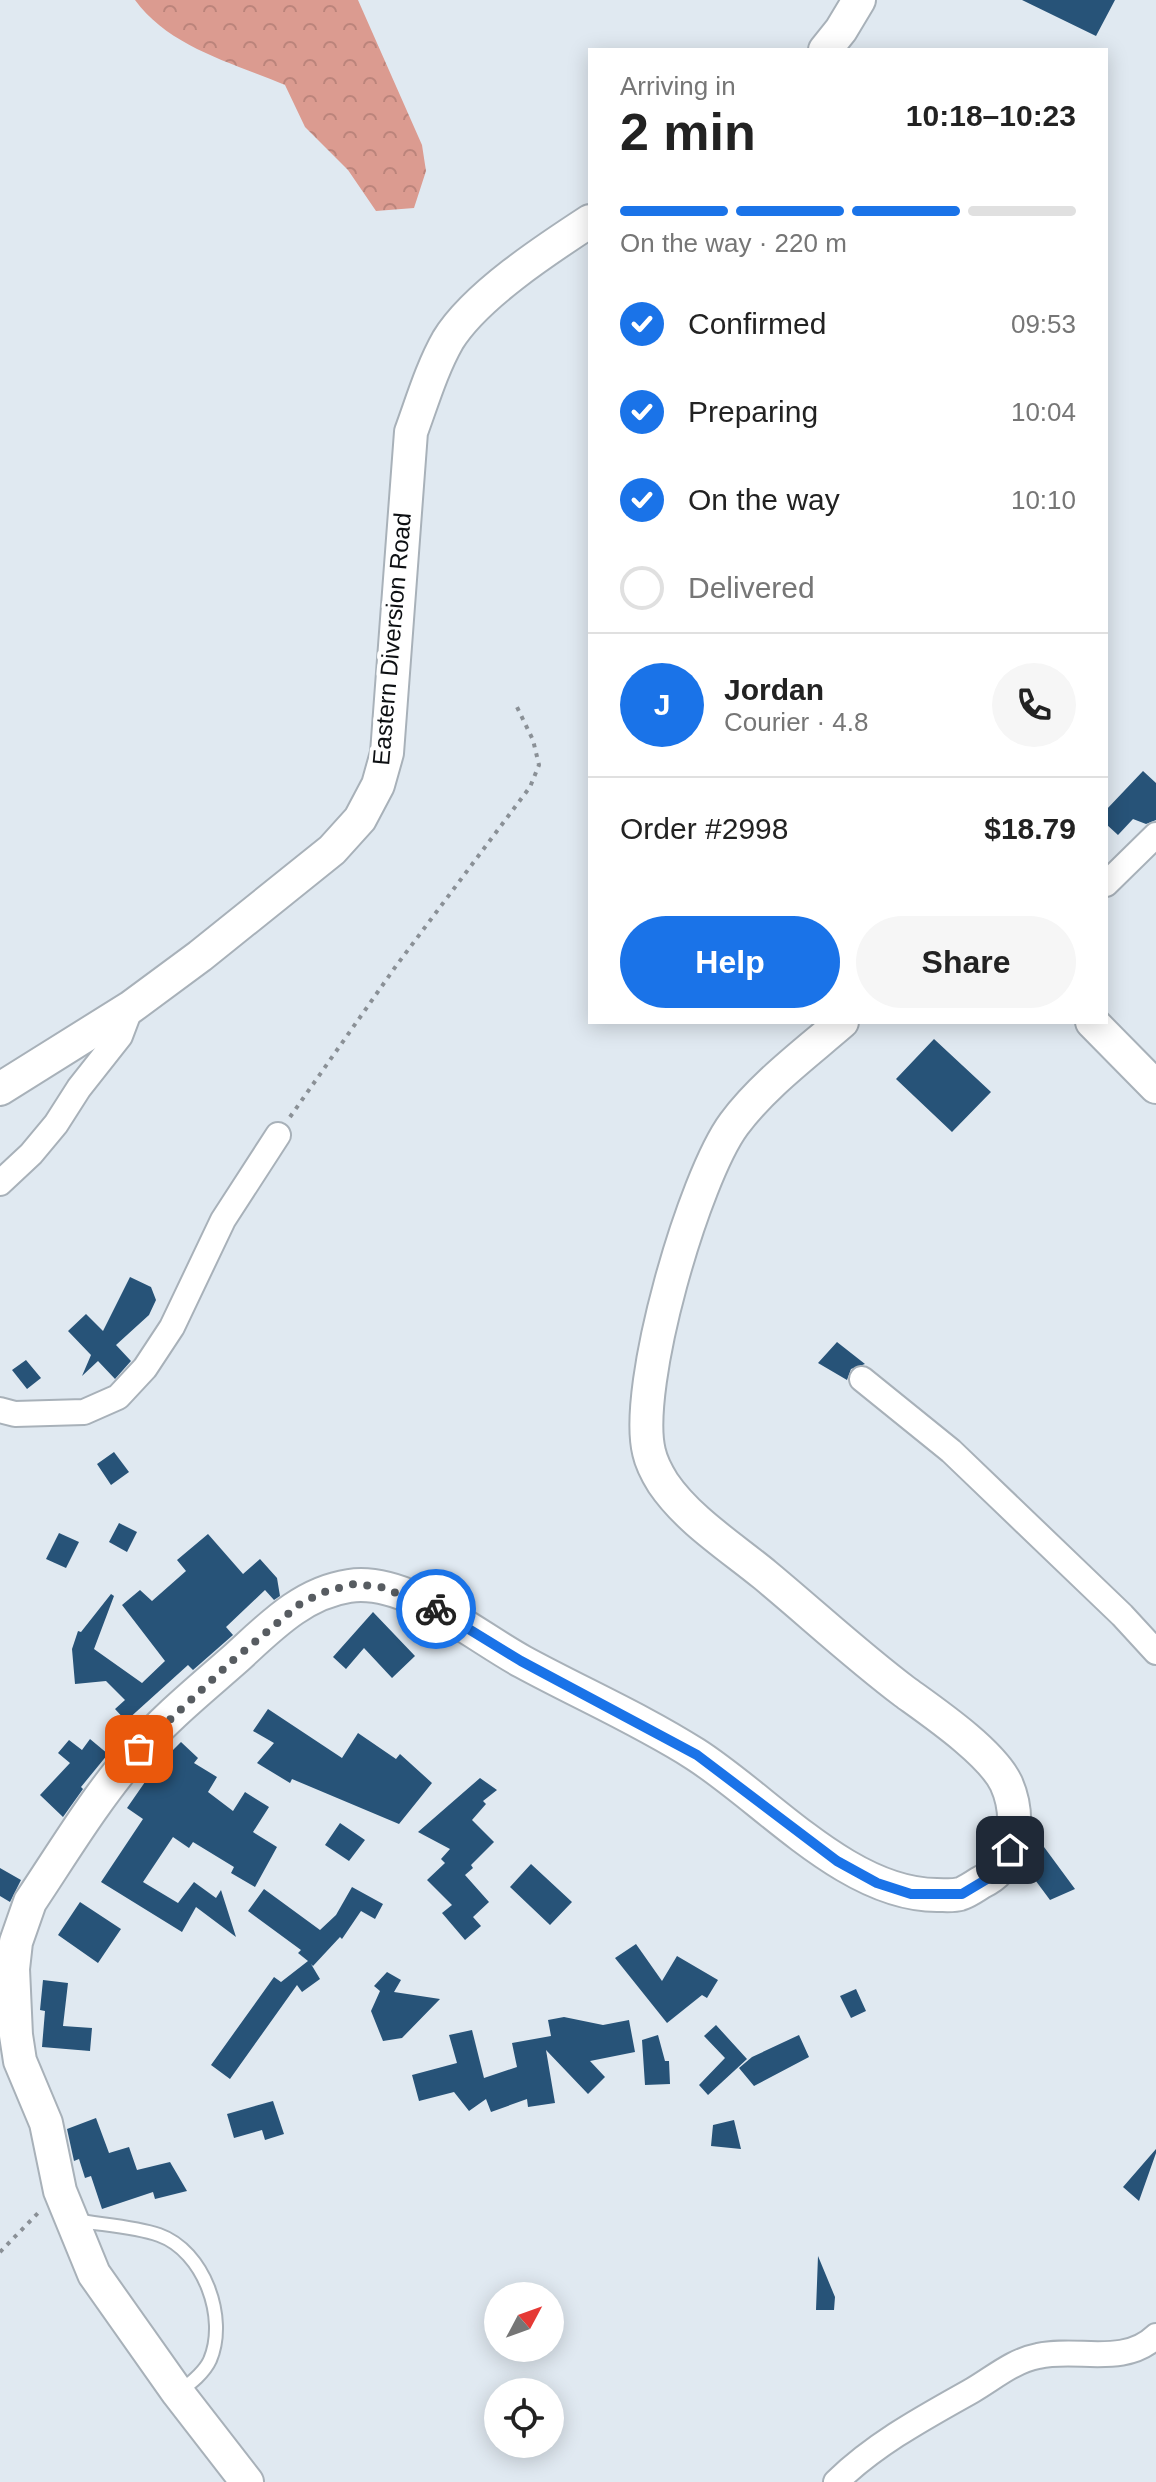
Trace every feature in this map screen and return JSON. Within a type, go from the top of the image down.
[{"type":"main road","points":[[827,48],[859,0]]},
{"type":"main road","name":"Eastern Diversion Road","points":[[0,1089],[131,1007],[299,878],[332,850],[360,819],[378,785],[387,753],[411,432],[429,383],[449,339],[477,307],[553,245],[588,222]]},
{"type":"main road","points":[[247,2482],[178,2393],[94,2274],[66,2205],[46,2123],[10,2066],[16,2035],[13,1969],[21,1923],[30,1902],[93,1807],[163,1724],[277,1621],[301,1603],[327,1591],[354,1584],[381,1587],[438,1610],[521,1661],[697,1755],[837,1861],[877,1883],[911,1894],[962,1894],[997,1873],[1010,1850],[1014,1809],[1004,1779],[949,1725],[884,1676],[692,1515],[662,1482],[649,1452],[649,1387],[664,1311],[691,1216],[715,1154],[735,1122],[763,1092],[840,1024]]},
{"type":"main road","points":[[1094,1024],[1156,1087]]},
{"type":"street","points":[[1108,882],[1156,835]]},
{"type":"street","points":[[0,1183],[31,1154],[56,1124],[79,1088],[120,1036],[131,1007]]},
{"type":"street","points":[[0,1410],[15,1414],[84,1412],[118,1397],[145,1368],[172,1327],[223,1220],[278,1135]]},
{"type":"street","points":[[862,1379],[962,1461],[1122,1615],[1156,1652]]},
{"type":"street","points":[[836,2482],[912,2423],[977,2388],[1010,2365],[1038,2356],[1064,2353],[1105,2355],[1128,2351],[1156,2336]]},
{"type":"lane","points":[[66,2205],[160,2236],[186,2251],[206,2281],[217,2325],[210,2361],[195,2380],[178,2393]]},
{"type":"path","points":[[278,1135],[396,966],[530,787],[539,765],[533,740],[515,703]]},
{"type":"path","points":[[0,2252],[66,2205]]},
{"type":"green space","points":[[135,0],[358,0],[422,145],[426,171],[414,208],[376,211],[348,170],[305,127],[285,85],[184,42],[165,30]]},
{"type":"building","points":[[1022,0],[1115,0],[1096,36]]},
{"type":"building","points":[[1143,771],[1156,783],[1156,820],[1146,824],[1133,819],[1118,835],[1108,826],[1108,808]]},
{"type":"building","points":[[934,1039],[991,1092],[952,1132],[896,1079]]},
{"type":"building","points":[[130,1277],[151,1287],[156,1300],[149,1315],[116,1345],[131,1361],[115,1379],[98,1361],[82,1376],[91,1355],[68,1331],[86,1314],[103,1331]]},
{"type":"building","points":[[837,1342],[865,1364],[851,1369],[847,1380],[818,1363]]},
{"type":"building","points":[[26,1360],[41,1378],[27,1389],[12,1370]]},
{"type":"building","points":[[114,1452],[129,1472],[111,1485],[97,1464]]},
{"type":"building","points":[[119,1523],[137,1532],[127,1552],[109,1542]]},
{"type":"building","points":[[59,1533],[79,1542],[66,1568],[46,1559]]},
{"type":"building","points":[[208,1534],[243,1574],[260,1559],[277,1578],[280,1596],[274,1600],[265,1590],[226,1627],[233,1635],[193,1670],[188,1665],[126,1721],[115,1709],[125,1700],[106,1681],[75,1684],[72,1649],[78,1631],[81,1632],[111,1594],[114,1596],[94,1649],[142,1683],[165,1661],[122,1605],[140,1590],[152,1601],[186,1571],[177,1560]]},
{"type":"building","points":[[373,1612],[415,1656],[392,1678],[364,1648],[346,1669],[333,1657]]},
{"type":"building","points":[[268,1709],[342,1758],[358,1733],[396,1759],[400,1754],[432,1783],[399,1824],[292,1779],[290,1783],[257,1763],[274,1743],[253,1731]]},
{"type":"building","points":[[90,1739],[108,1754],[81,1787],[83,1789],[63,1817],[40,1795],[70,1763],[58,1753],[69,1740],[82,1750]]},
{"type":"building","points":[[181,1742],[198,1758],[194,1763],[217,1777],[208,1792],[233,1811],[245,1792],[269,1807],[253,1832],[277,1847],[255,1887],[231,1873],[234,1867],[193,1842],[189,1848],[173,1837],[143,1882],[178,1903],[194,1882],[216,1898],[221,1890],[236,1937],[196,1907],[182,1932],[101,1882],[143,1819],[127,1808],[154,1769]]},
{"type":"building","points":[[480,1778],[497,1790],[483,1801],[486,1804],[472,1820],[494,1842],[465,1875],[489,1902],[473,1917],[481,1926],[465,1940],[442,1913],[452,1905],[427,1880],[445,1863],[441,1859],[450,1849],[418,1832]]},
{"type":"building","points":[[340,1823],[365,1840],[349,1861],[325,1845]]},
{"type":"building","points":[[1044,1847],[1075,1889],[1050,1900],[1024,1865]]},
{"type":"building","points":[[531,1864],[572,1902],[550,1925],[510,1887]]},
{"type":"building","points":[[0,1868],[21,1880],[10,1902],[0,1896]]},
{"type":"building","points":[[352,1887],[383,1904],[375,1919],[361,1911],[342,1939],[340,1937],[313,1966],[311,1964],[320,1979],[302,1992],[297,1985],[230,2079],[211,2065],[274,1977],[281,1982],[308,1961],[298,1953],[301,1950],[248,1911],[264,1889],[320,1930],[336,1915]]},
{"type":"building","points":[[80,1902],[121,1929],[98,1963],[58,1935]]},
{"type":"building","points":[[636,1944],[662,1981],[677,1956],[718,1980],[707,1998],[702,1995],[667,2023],[615,1958]]},
{"type":"building","points":[[387,1972],[401,1980],[394,1992],[440,1999],[402,2038],[383,2041],[371,2011],[380,1991],[374,1986]]},
{"type":"building","points":[[43,1980],[68,1983],[63,2026],[92,2028],[90,2051],[42,2047],[45,2011],[40,2010]]},
{"type":"building","points":[[856,1989],[866,2011],[851,2018],[840,1996]]},
{"type":"building","points":[[564,2017],[603,2025],[629,2020],[635,2052],[590,2061],[605,2077],[588,2094],[546,2050],[555,2103],[528,2107],[527,2099],[491,2112],[486,2099],[469,2111],[454,2092],[419,2101],[412,2075],[457,2063],[449,2035],[472,2030],[484,2078],[517,2067],[512,2043],[551,2036],[548,2020]]},
{"type":"building","points":[[716,2025],[747,2059],[708,2095],[699,2085],[725,2058],[704,2036]]},
{"type":"building","points":[[658,2035],[665,2061],[669,2061],[670,2084],[645,2085],[642,2040]]},
{"type":"building","points":[[799,2035],[809,2057],[754,2086],[739,2068],[752,2057]]},
{"type":"building","points":[[273,2101],[284,2134],[265,2140],[262,2130],[234,2138],[227,2114]]},
{"type":"building","points":[[96,2118],[109,2153],[129,2147],[137,2170],[170,2162],[187,2191],[155,2199],[153,2192],[102,2209],[91,2176],[85,2178],[79,2159],[74,2161],[67,2129]]},
{"type":"building","points":[[734,2120],[741,2149],[711,2146],[713,2125]]},
{"type":"building","points":[[1156,2149],[1156,2153],[1139,2201],[1123,2187]]},
{"type":"building","points":[[818,2256],[835,2297],[834,2310],[816,2310]]},
{"type":"way so far","points":[[139,1749],[231,1662],[301,1603],[327,1591],[354,1584],[381,1587],[436,1609]]},
{"type":"route","points":[[436,1609],[521,1661],[631,1717],[697,1755],[837,1861],[877,1883],[911,1894],[962,1894],[997,1873],[1010,1850]]}]
